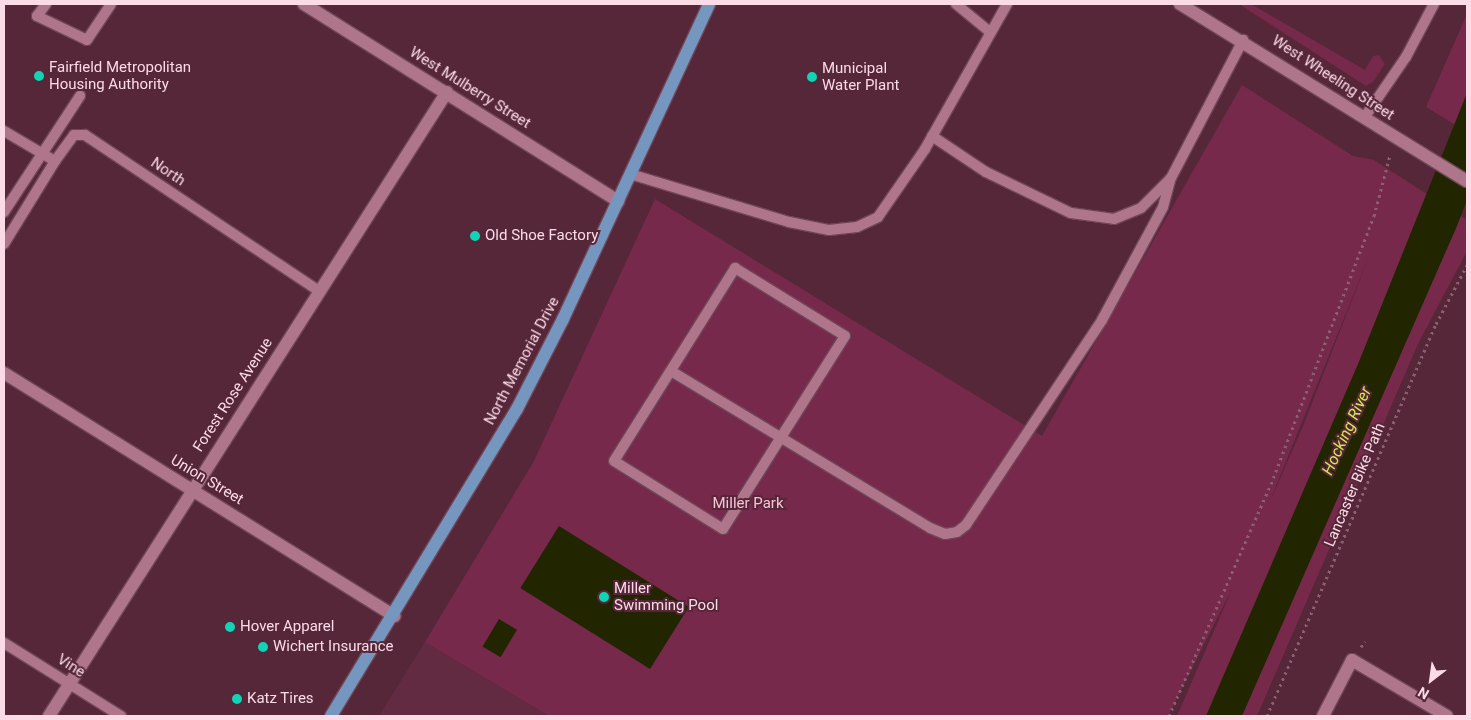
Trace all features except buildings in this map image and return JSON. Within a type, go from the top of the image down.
[{"type":"main road","name":"North Memorial Drive","points":[[331,716],[394,616],[516,409],[618,201],[709,4]]},
{"type":"street","name":"West Mulberry Street","points":[[304,4],[618,201]]},
{"type":"street","name":"West Wheeling Street","points":[[1182,4],[1243,40],[1364,118],[1467,181]]},
{"type":"street","name":"Forest Rose Avenue","points":[[49,716],[191,490],[447,92]]},
{"type":"street","name":"Union Street","points":[[4,373],[394,616]]},
{"type":"street","points":[[1322,716],[1352,660],[1447,716]]},
{"type":"lane","points":[[46,4],[38,16],[87,40],[111,4]]},
{"type":"lane","points":[[956,4],[990,32]]},
{"type":"lane","points":[[630,174],[789,222],[829,230],[857,227],[878,217],[932,136],[1007,4]]},
{"type":"lane","points":[[1364,118],[1406,57],[1434,4]]},
{"type":"lane","points":[[671,370],[930,528],[945,534],[957,532],[966,525],[1102,320],[1163,207],[1171,178],[1243,40]]},
{"type":"lane","points":[[4,212],[80,96]]},
{"type":"lane","points":[[4,131],[55,161],[4,244]]},
{"type":"lane","name":"North","points":[[55,161],[74,134],[85,135],[319,291]]},
{"type":"lane","points":[[932,136],[986,172],[1071,213],[1114,219],[1141,208],[1171,178]]},
{"type":"lane","points":[[735,268],[845,336],[780,438],[723,529],[614,461],[735,268]]},
{"type":"lane","name":"Vine","points":[[4,643],[121,716]]},
{"type":"path","points":[[1169,716],[1271,484],[1374,216],[1387,160]]},
{"type":"path","name":"Lancaster Bike Path","points":[[1267,716],[1436,324],[1467,265]]},
{"type":"shaded area","points":[[425,642],[549,716],[379,716]]},
{"type":"green space","points":[[1239,4],[1251,4],[1365,70],[1373,56],[1379,55],[1385,64],[1373,82],[1366,86]]},
{"type":"green space","points":[[1467,14],[1467,132],[1426,107]]},
{"type":"green space","name":"Miller Park","points":[[1242,85],[1353,156],[1374,160],[1467,220],[1467,251],[1418,344],[1257,716],[1177,716],[1233,587],[1168,716],[549,716],[425,642],[534,461],[655,199],[1042,436]],"holes":[[[1370,254],[1303,426],[1272,497]]]},
{"type":"water","name":"Hocking River","points":[[1467,93],[1467,200],[1457,226],[1242,716],[1206,716],[1358,364]]},
{"type":"water","name":"Miller Swimming Pool","points":[[559,526],[689,607],[650,669],[520,588]]},
{"type":"water","points":[[499,619],[517,630],[501,657],[483,646]]},
{"type":"place","name":"Fairfield Metropolitan Housing Authority","points":[[39,76]]},
{"type":"place","name":"Municipal Water Plant","points":[[812,77]]},
{"type":"place","name":"Old Shoe Factory","points":[[475,236]]},
{"type":"place","name":"Miller Swimming Pool","points":[[604,597]]},
{"type":"place","name":"Hover Apparel","points":[[230,627]]},
{"type":"place","name":"Wichert Insurance","points":[[263,647]]},
{"type":"place","name":"Katz Tires","points":[[237,699]]}]
